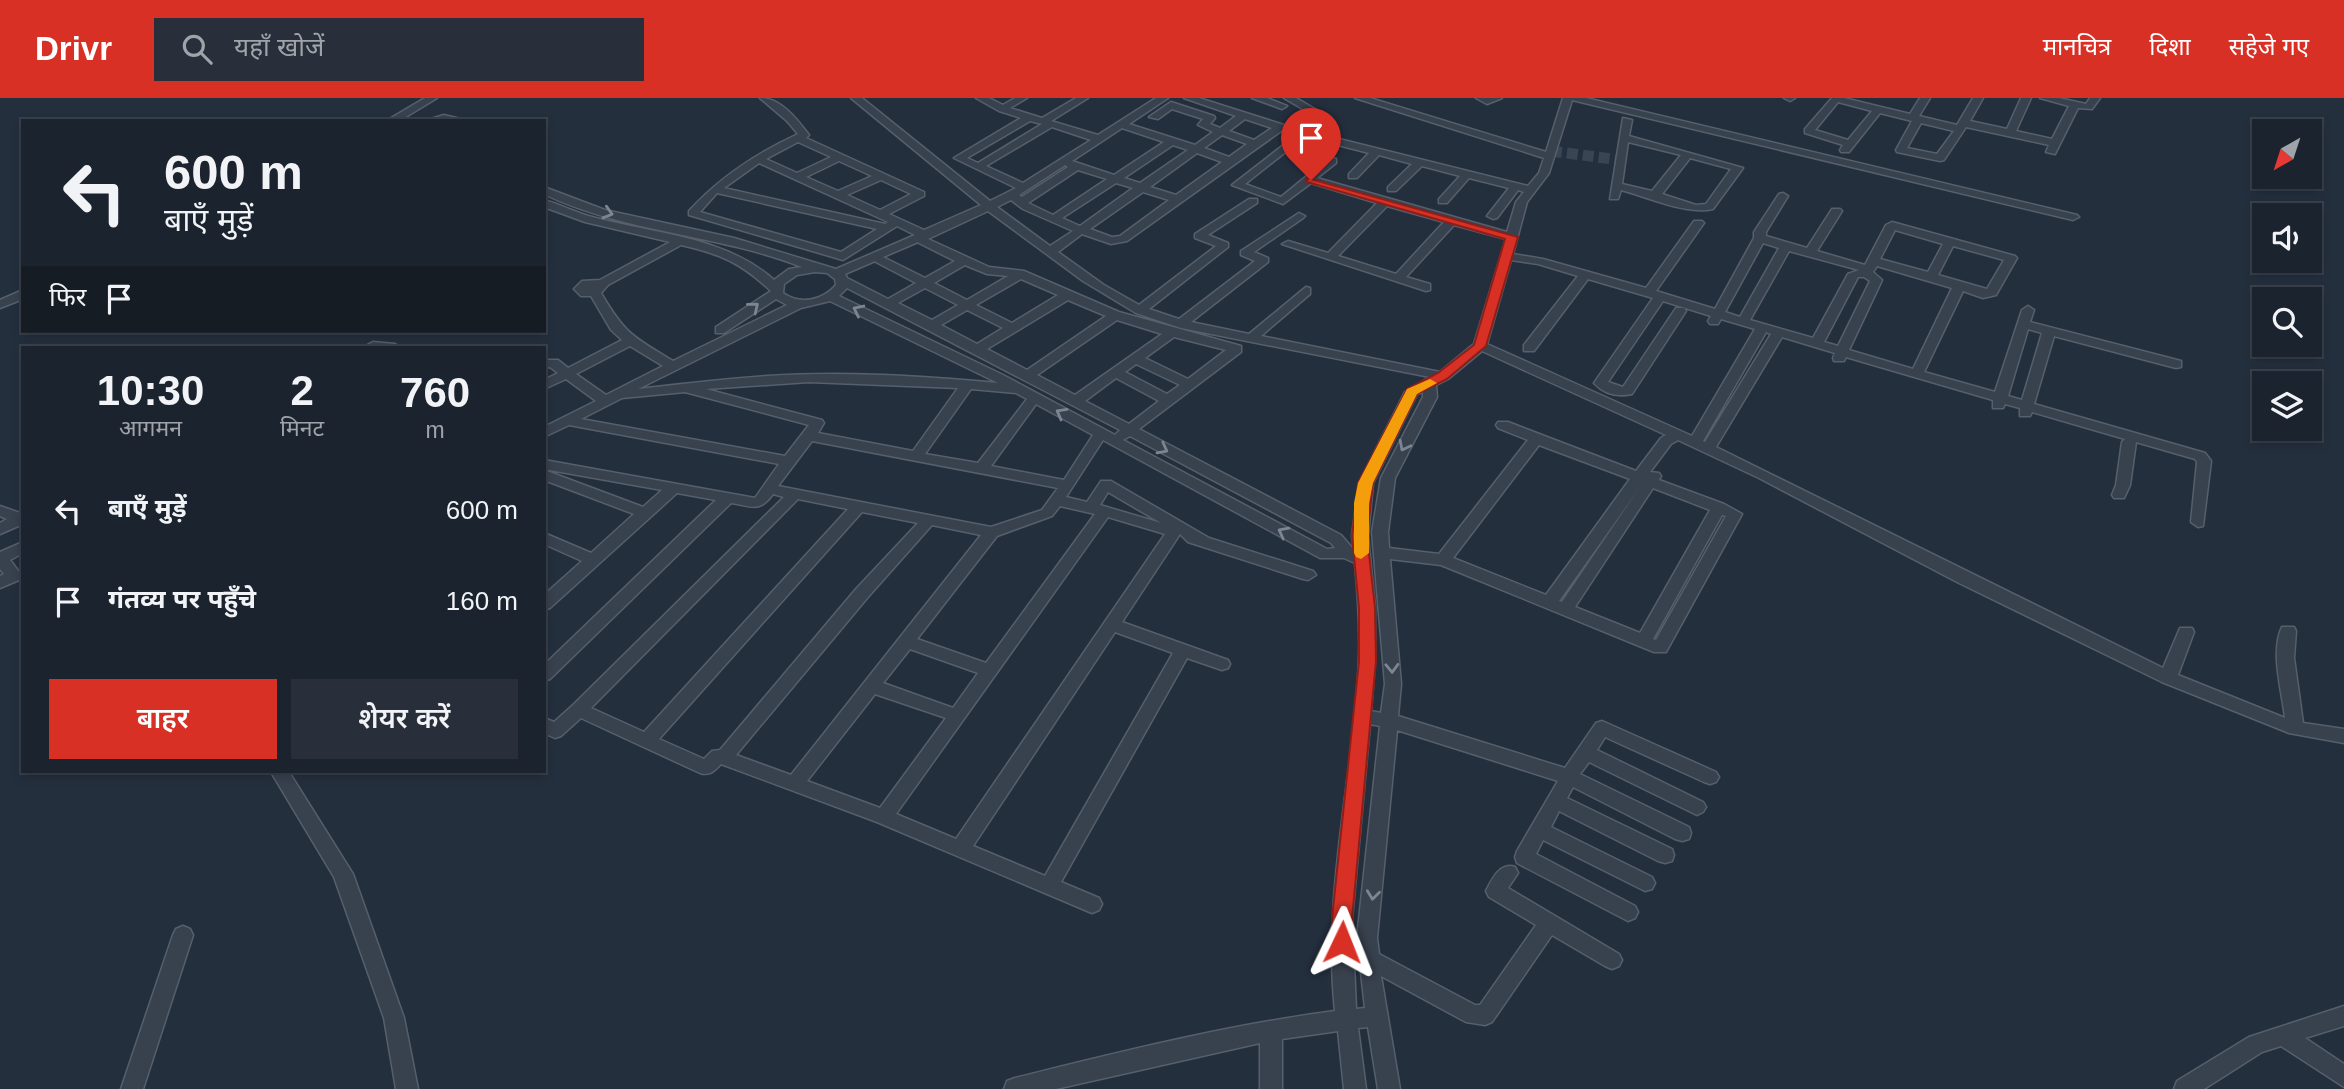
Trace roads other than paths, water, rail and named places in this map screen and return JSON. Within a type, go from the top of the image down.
[{"type":"street","points":[[765,98],[791,119],[804,135],[758,159],[715,189],[693,213],[843,256],[891,225]]},
{"type":"street","points":[[856,98],[989,207],[1107,294],[1176,329],[1236,349],[1114,442]]},
{"type":"street","points":[[981,98],[1002,109],[1099,139]]},
{"type":"street","points":[[1002,109],[1021,98]]},
{"type":"street","points":[[978,167],[1083,98]]},
{"type":"street","points":[[1029,117],[959,158],[978,167],[1054,219],[1111,241],[1118,241],[1280,127],[1189,98]]},
{"type":"street","points":[[1257,98],[1286,100],[1320,115],[1299,132],[1530,190]]},
{"type":"street","points":[[1360,98],[1549,156]]},
{"type":"street","points":[[1481,98],[1487,101],[1496,99]]},
{"type":"street","points":[[1355,1089],[1343,987],[1342,919],[1367,661],[1354,557],[1360,536],[1366,483],[1412,392],[1436,380],[1480,346],[1522,202],[1544,173],[1568,98]]},
{"type":"street","points":[[1574,98],[1746,141],[2073,216]]},
{"type":"street","points":[[1925,98],[1901,150],[1940,158],[1978,98]]},
{"type":"street","points":[[2010,133],[2026,98]]},
{"type":"street","points":[[2045,98],[2092,107],[2095,98]]},
{"type":"street","points":[[1850,144],[1809,131],[1836,99],[1916,119],[2010,133],[2053,147],[2074,105]]},
{"type":"street","points":[[1019,195],[1063,162],[1157,102],[1206,116],[1210,118],[1203,125],[1256,144]]},
{"type":"street","points":[[840,277],[967,220],[975,213],[1019,195],[1076,166],[1134,130],[1157,102]]},
{"type":"street","points":[[399,119],[440,108],[460,119]]},
{"type":"street","points":[[1836,160],[1878,109]]},
{"type":"street","points":[[1049,252],[1245,115]]},
{"type":"street","points":[[1624,138],[1738,168],[1709,207],[1695,208],[1655,195],[1615,191],[1627,120]]},
{"type":"street","points":[[1122,125],[1230,161]]},
{"type":"street","points":[[797,138],[920,194],[881,214]]},
{"type":"street","points":[[1054,219],[1171,142]]},
{"type":"street","points":[[1286,146],[1332,161],[1311,180],[1283,201],[1237,185],[1286,146]]},
{"type":"street","points":[[1353,176],[1377,151]]},
{"type":"street","points":[[1655,195],[1688,154]]},
{"type":"street","points":[[797,177],[840,157]]},
{"type":"street","points":[[758,159],[881,214],[891,225]]},
{"type":"street","points":[[1063,162],[1119,178],[1176,199]]},
{"type":"street","points":[[1392,189],[1420,162]]},
{"type":"street","points":[[1443,201],[1467,174]]},
{"type":"street","points":[[838,195],[881,176]]},
{"type":"street","points":[[1311,180],[1512,237]]},
{"type":"street","points":[[1493,216],[1516,186]]},
{"type":"street","points":[[715,189],[891,225],[926,237],[964,261],[987,270],[1020,274],[1115,316],[1176,329],[1250,339],[1436,380]]},
{"type":"street","points":[[546,191],[580,205],[757,248],[840,277],[1336,540],[1354,557]]},
{"type":"street","points":[[1716,318],[1760,238],[1760,232],[1783,196]]},
{"type":"street","points":[[1076,401],[1176,329],[1264,260],[1199,236],[1253,201]]},
{"type":"street","points":[[1330,257],[1385,202]]},
{"type":"street","points":[[546,204],[589,220],[677,243],[722,251],[739,258],[789,302],[799,303]]},
{"type":"street","points":[[1811,253],[1836,211]]},
{"type":"street","points":[[1245,253],[1299,216]]},
{"type":"street","points":[[1398,278],[1451,221]]},
{"type":"street","points":[[1680,311],[1627,391],[1617,391],[1601,383],[1698,223]]},
{"type":"street","points":[[1760,238],[1870,268],[1931,277],[1983,294],[1992,292],[2011,258],[1892,225],[1870,268],[1854,274],[1816,344]]},
{"type":"street","points":[[649,235],[661,226]]},
{"type":"street","points":[[840,277],[926,237]]},
{"type":"street","points":[[1931,277],[1950,242]]},
{"type":"street","points":[[669,363],[630,341],[615,327],[598,288],[677,243]]},
{"type":"street","points":[[1288,244],[1426,287]]},
{"type":"street","points":[[1140,310],[1224,245]]},
{"type":"street","points":[[1743,322],[1786,246]]},
{"type":"street","points":[[669,363],[776,292],[784,277],[803,269],[817,268],[832,253]]},
{"type":"street","points":[[1506,256],[1536,267],[1655,297],[1716,318],[1998,401],[2200,456],[2204,458],[2198,522]]},
{"type":"street","points":[[880,260],[1012,328]]},
{"type":"street","points":[[889,303],[964,261]]},
{"type":"street","points":[[1841,355],[1876,280],[1870,268]]},
{"type":"street","points":[[932,325],[1020,274]]},
{"type":"street","points":[[546,432],[669,363],[799,303],[831,297],[842,286],[840,277]]},
{"type":"street","points":[[1529,348],[1583,278]]},
{"type":"street","points":[[1917,374],[1959,286]]},
{"type":"street","points":[[1250,339],[1306,291]]},
{"type":"street","points":[[0,304],[21,295]]},
{"type":"street","points":[[977,349],[1067,295]]},
{"type":"street","points":[[831,297],[998,378],[1325,554],[1354,557]]},
{"type":"street","points":[[1655,297],[1680,311],[1743,322],[1761,331]]},
{"type":"street","points":[[1998,401],[2028,310]]},
{"type":"street","points":[[1027,376],[1115,316]]},
{"type":"street","points":[[2023,324],[2176,365]]},
{"type":"street","points":[[1702,445],[1761,331]]},
{"type":"street","points":[[2027,409],[2049,331]]},
{"type":"street","points":[[1777,336],[1816,344],[1841,355],[1917,374],[1998,401]]},
{"type":"street","points":[[1702,445],[1777,336]]},
{"type":"street","points":[[546,383],[630,341]]},
{"type":"street","points":[[1480,346],[1676,436],[1702,445],[2168,678],[2295,728],[2344,736]]},
{"type":"street","points":[[1136,359],[1189,384]]},
{"type":"street","points":[[547,361],[606,397]]},
{"type":"street","points":[[998,378],[1014,369]]},
{"type":"street","points":[[1116,373],[1168,400]]},
{"type":"street","points":[[546,422],[606,397],[745,380],[844,377],[1016,389]]},
{"type":"street","points":[[1389,1089],[1367,939],[1390,722],[1392,654],[1380,532],[1388,478],[1436,380]]},
{"type":"street","points":[[917,455],[968,384]]},
{"type":"street","points":[[546,464],[759,503],[817,423],[685,388]]},
{"type":"street","points":[[983,467],[1034,398]]},
{"type":"street","points":[[2027,409],[2203,463]]},
{"type":"street","points":[[568,421],[788,461]]},
{"type":"street","points":[[1382,553],[1443,559],[1644,641],[1718,507],[1503,425]]},
{"type":"street","points":[[769,489],[992,532],[1047,513],[1100,435]]},
{"type":"street","points":[[809,436],[1068,485]]},
{"type":"street","points":[[1558,604],[1645,480],[1674,446],[1676,436]]},
{"type":"street","points":[[1443,559],[1534,441],[1540,440]]},
{"type":"street","points":[[2119,495],[2129,442]]},
{"type":"street","points":[[546,476],[645,513]]},
{"type":"street","points":[[884,817],[990,671],[1098,510],[1106,484],[1203,541]]},
{"type":"street","points":[[546,602],[675,487]]},
{"type":"street","points":[[546,726],[555,731],[579,710],[795,494]]},
{"type":"street","points":[[546,673],[728,497]]},
{"type":"street","points":[[1057,500],[1174,532],[1308,575]]},
{"type":"street","points":[[646,741],[859,506]]},
{"type":"street","points":[[0,510],[21,518]]},
{"type":"street","points":[[0,528],[21,518]]},
{"type":"street","points":[[723,758],[862,593],[928,520]]},
{"type":"street","points":[[795,784],[992,532]]},
{"type":"street","points":[[960,849],[1174,532]]},
{"type":"street","points":[[546,539],[594,561]]},
{"type":"street","points":[[12,577],[0,558],[21,548]]},
{"type":"street","points":[[1112,625],[1222,664]]},
{"type":"street","points":[[2288,631],[2286,657],[2295,728]]},
{"type":"street","points":[[2168,678],[2186,632]]},
{"type":"street","points":[[907,642],[990,671]]},
{"type":"street","points":[[1049,886],[1183,650]]},
{"type":"street","points":[[872,686],[958,716]]},
{"type":"street","points":[[579,710],[706,768],[718,756],[884,817],[1092,904]]},
{"type":"street","points":[[1362,716],[1390,722],[1569,777],[1682,832]]},
{"type":"street","points":[[1628,912],[1524,857],[1569,777],[1602,728],[1710,777]]},
{"type":"street","points":[[1585,752],[1697,807]]},
{"type":"street","points":[[281,773],[343,874],[394,1018],[407,1089]]},
{"type":"street","points":[[1556,801],[1665,855]]},
{"type":"street","points":[[1541,830],[1645,883]]},
{"type":"street","points":[[1508,873],[1496,891],[1612,960]]},
{"type":"street","points":[[1369,959],[1473,1015],[1485,1015],[1549,922]]},
{"type":"street","points":[[132,1089],[183,935]]},
{"type":"street","points":[[1015,1089],[1152,1054],[1271,1030],[1377,1016]]},
{"type":"street","points":[[2185,1089],[2252,1046],[2344,1016]]},
{"type":"street","points":[[1271,1030],[1271,1089]]},
{"type":"street","points":[[2282,1035],[2344,1077]]},
{"type":"tunnel","points":[[1551,151],[1620,160]]}]
